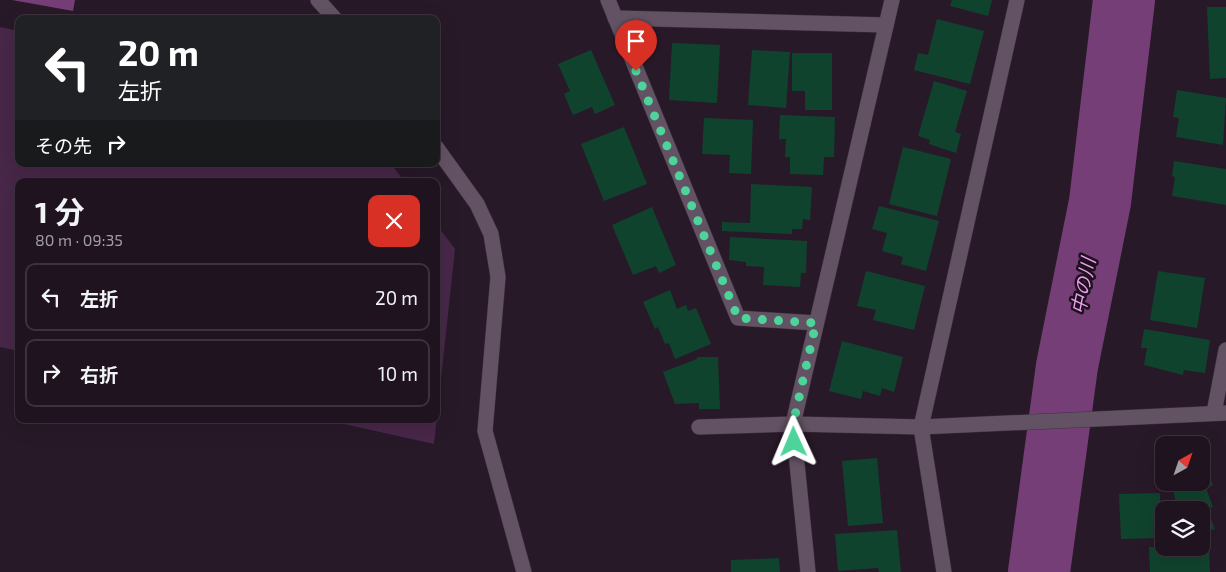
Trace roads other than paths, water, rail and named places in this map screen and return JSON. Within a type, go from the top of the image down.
[{"type":"street","points":[[318,0],[331,15]]},
{"type":"street","points":[[608,0],[738,318],[816,323]]},
{"type":"street","points":[[808,572],[793,424],[892,0]]},
{"type":"street","points":[[944,572],[921,427],[1017,0]]},
{"type":"street","points":[[615,18],[886,25]]},
{"type":"street","points":[[440,153],[477,204],[490,234],[498,277],[485,432],[524,572]]},
{"type":"street","points":[[699,427],[793,424],[921,427],[1220,413],[1226,350]]},
{"type":"waterway","name":"中の川","points":[[1039,572],[1067,366],[1100,202],[1124,0]]}]
